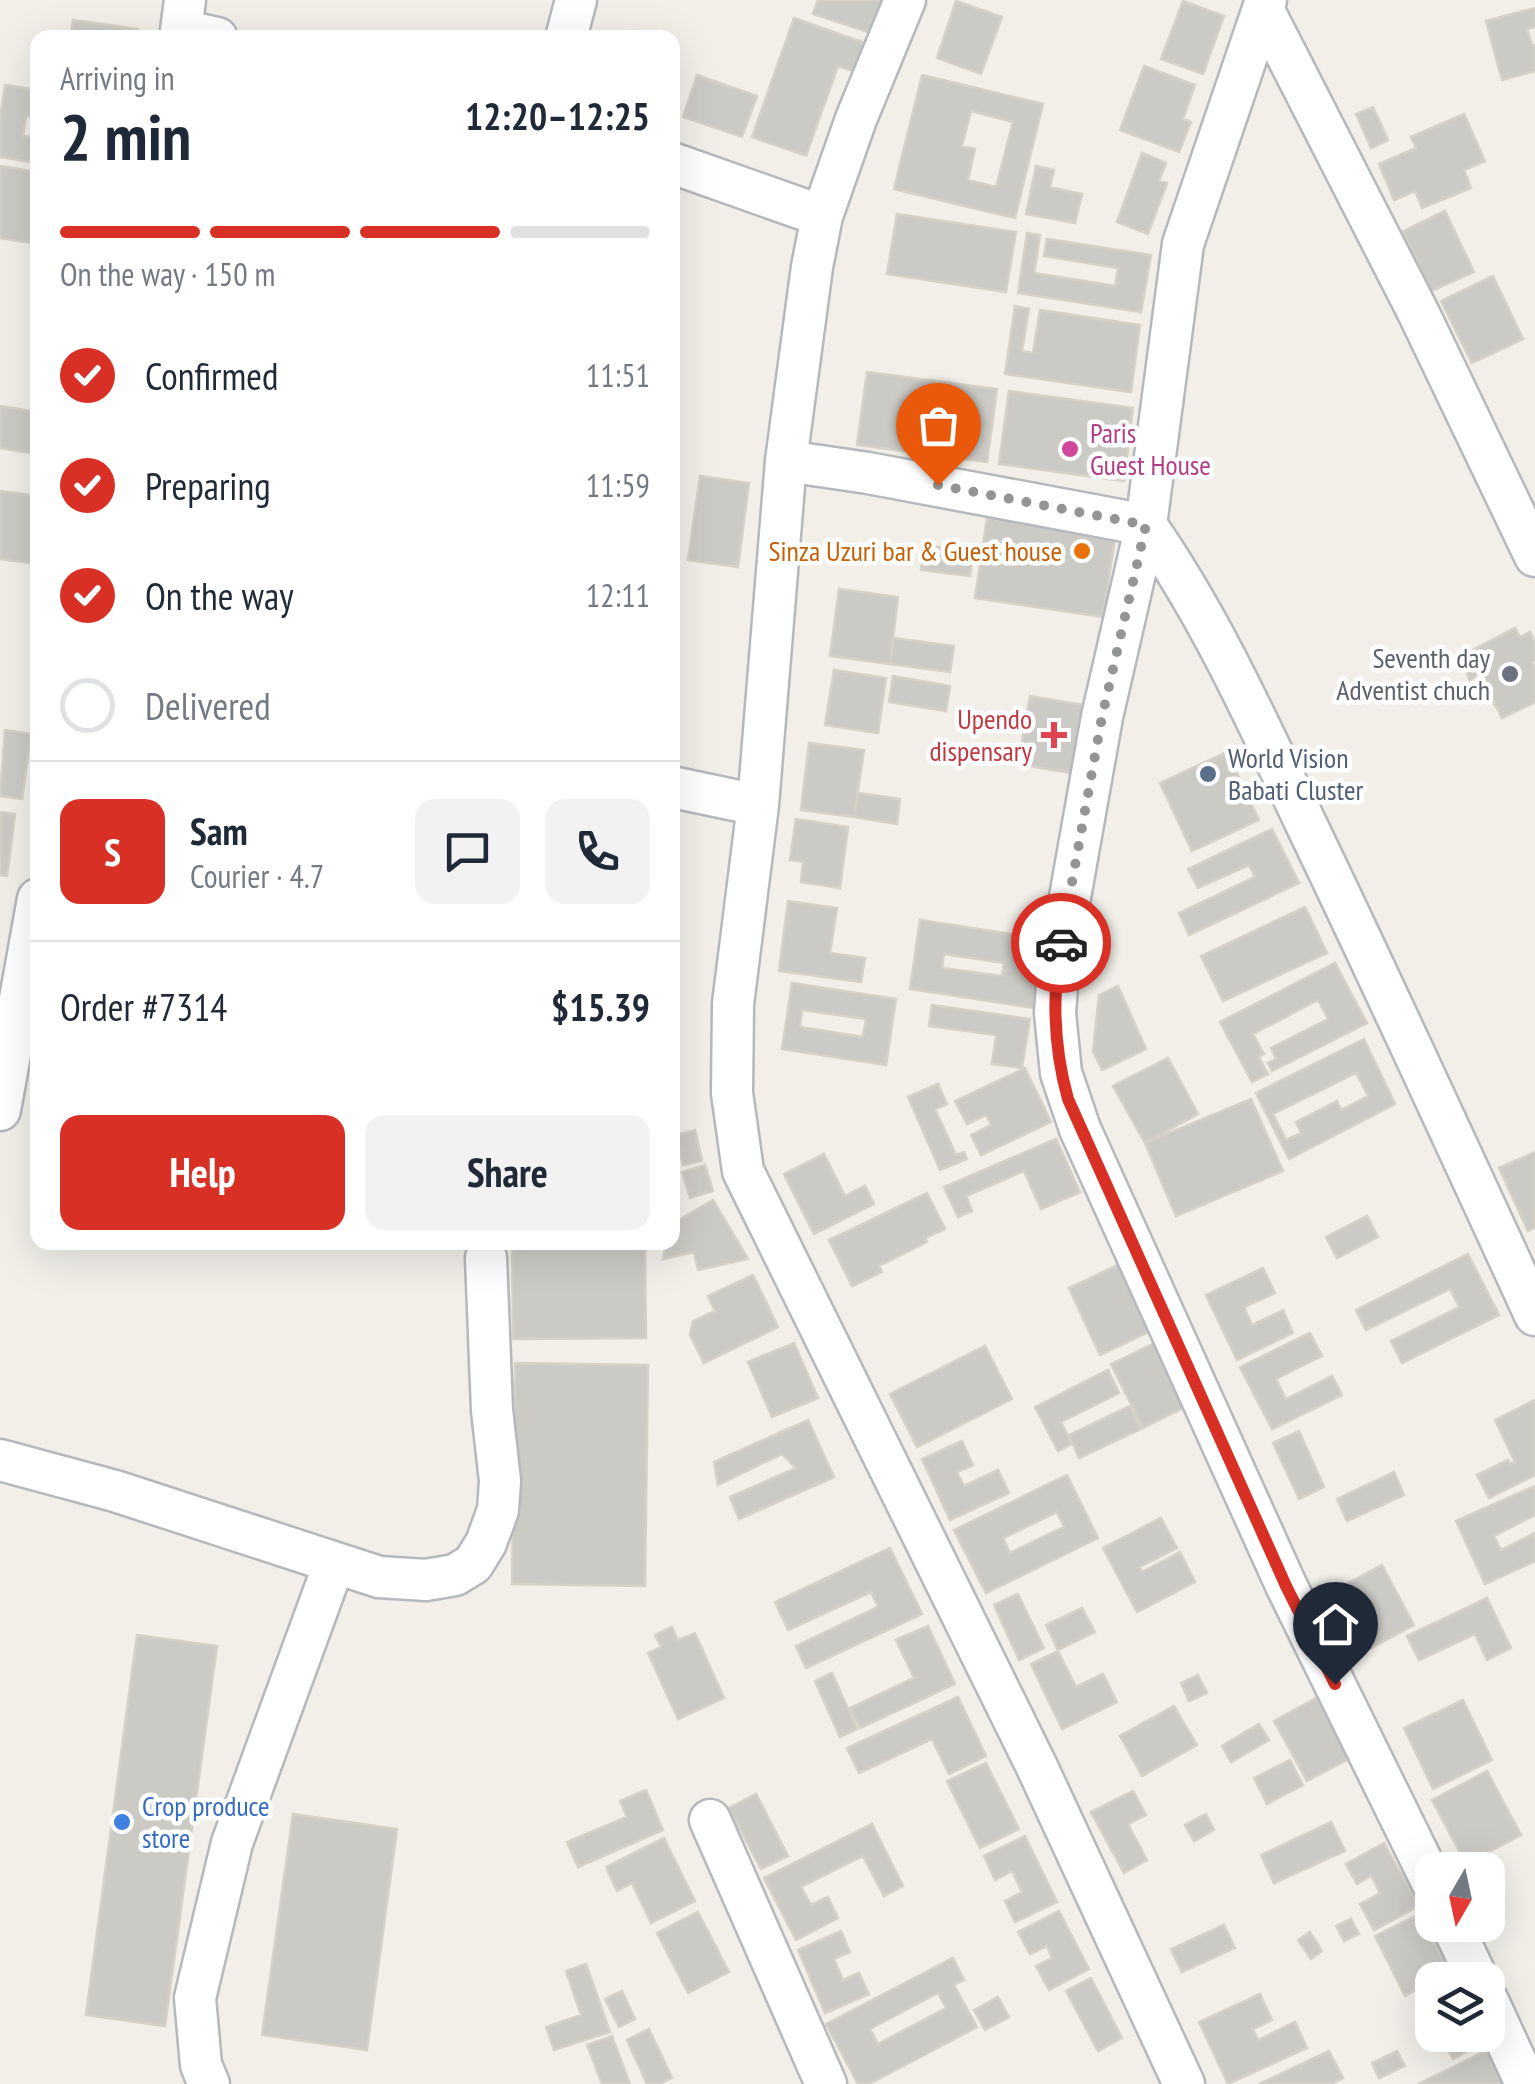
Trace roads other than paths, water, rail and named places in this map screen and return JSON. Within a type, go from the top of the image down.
[{"type":"street","points":[[568,30],[576,0]]},
{"type":"street","points":[[905,0],[856,119],[822,216],[812,267],[786,461],[758,804],[733,1004],[732,1092],[743,1171],[1038,1767],[1184,2084]]},
{"type":"street","points":[[1264,4],[1182,244],[1146,525],[1102,717],[1058,959],[1055,1013],[1061,1072],[1080,1130],[1286,1586],[1417,1852]]},
{"type":"street","points":[[1264,4],[1535,556]]},
{"type":"street","points":[[680,166],[822,216]]},
{"type":"street","points":[[786,461],[868,472],[1146,525],[1170,560],[1244,694],[1535,1315]]},
{"type":"street","points":[[680,789],[758,804]]},
{"type":"street","points":[[1,1092],[30,941]]},
{"type":"street","points":[[0,1460],[114,1491],[380,1577],[426,1580],[454,1575],[473,1564],[498,1510],[500,1481],[492,1410],[486,1258]]},
{"type":"street","points":[[209,2084],[201,2065],[195,1998],[232,1842],[334,1564]]},
{"type":"street","points":[[710,1820],[826,2084]]},
{"type":"street","points":[[1505,2038],[1526,2084]]},
{"type":"place","name":"Paris Guest House","points":[[1070,449]]},
{"type":"place","name":"Sinza Uzuri bar & Guest house","points":[[1082,551]]},
{"type":"place","name":"Seventh day Adventist chuch","points":[[1510,674]]},
{"type":"place","name":"Upendo dispensary","points":[[1054,735]]},
{"type":"place","name":"World Vision Babati Cluster","points":[[1208,774]]},
{"type":"place","name":"Crop produce store","points":[[122,1822]]}]
